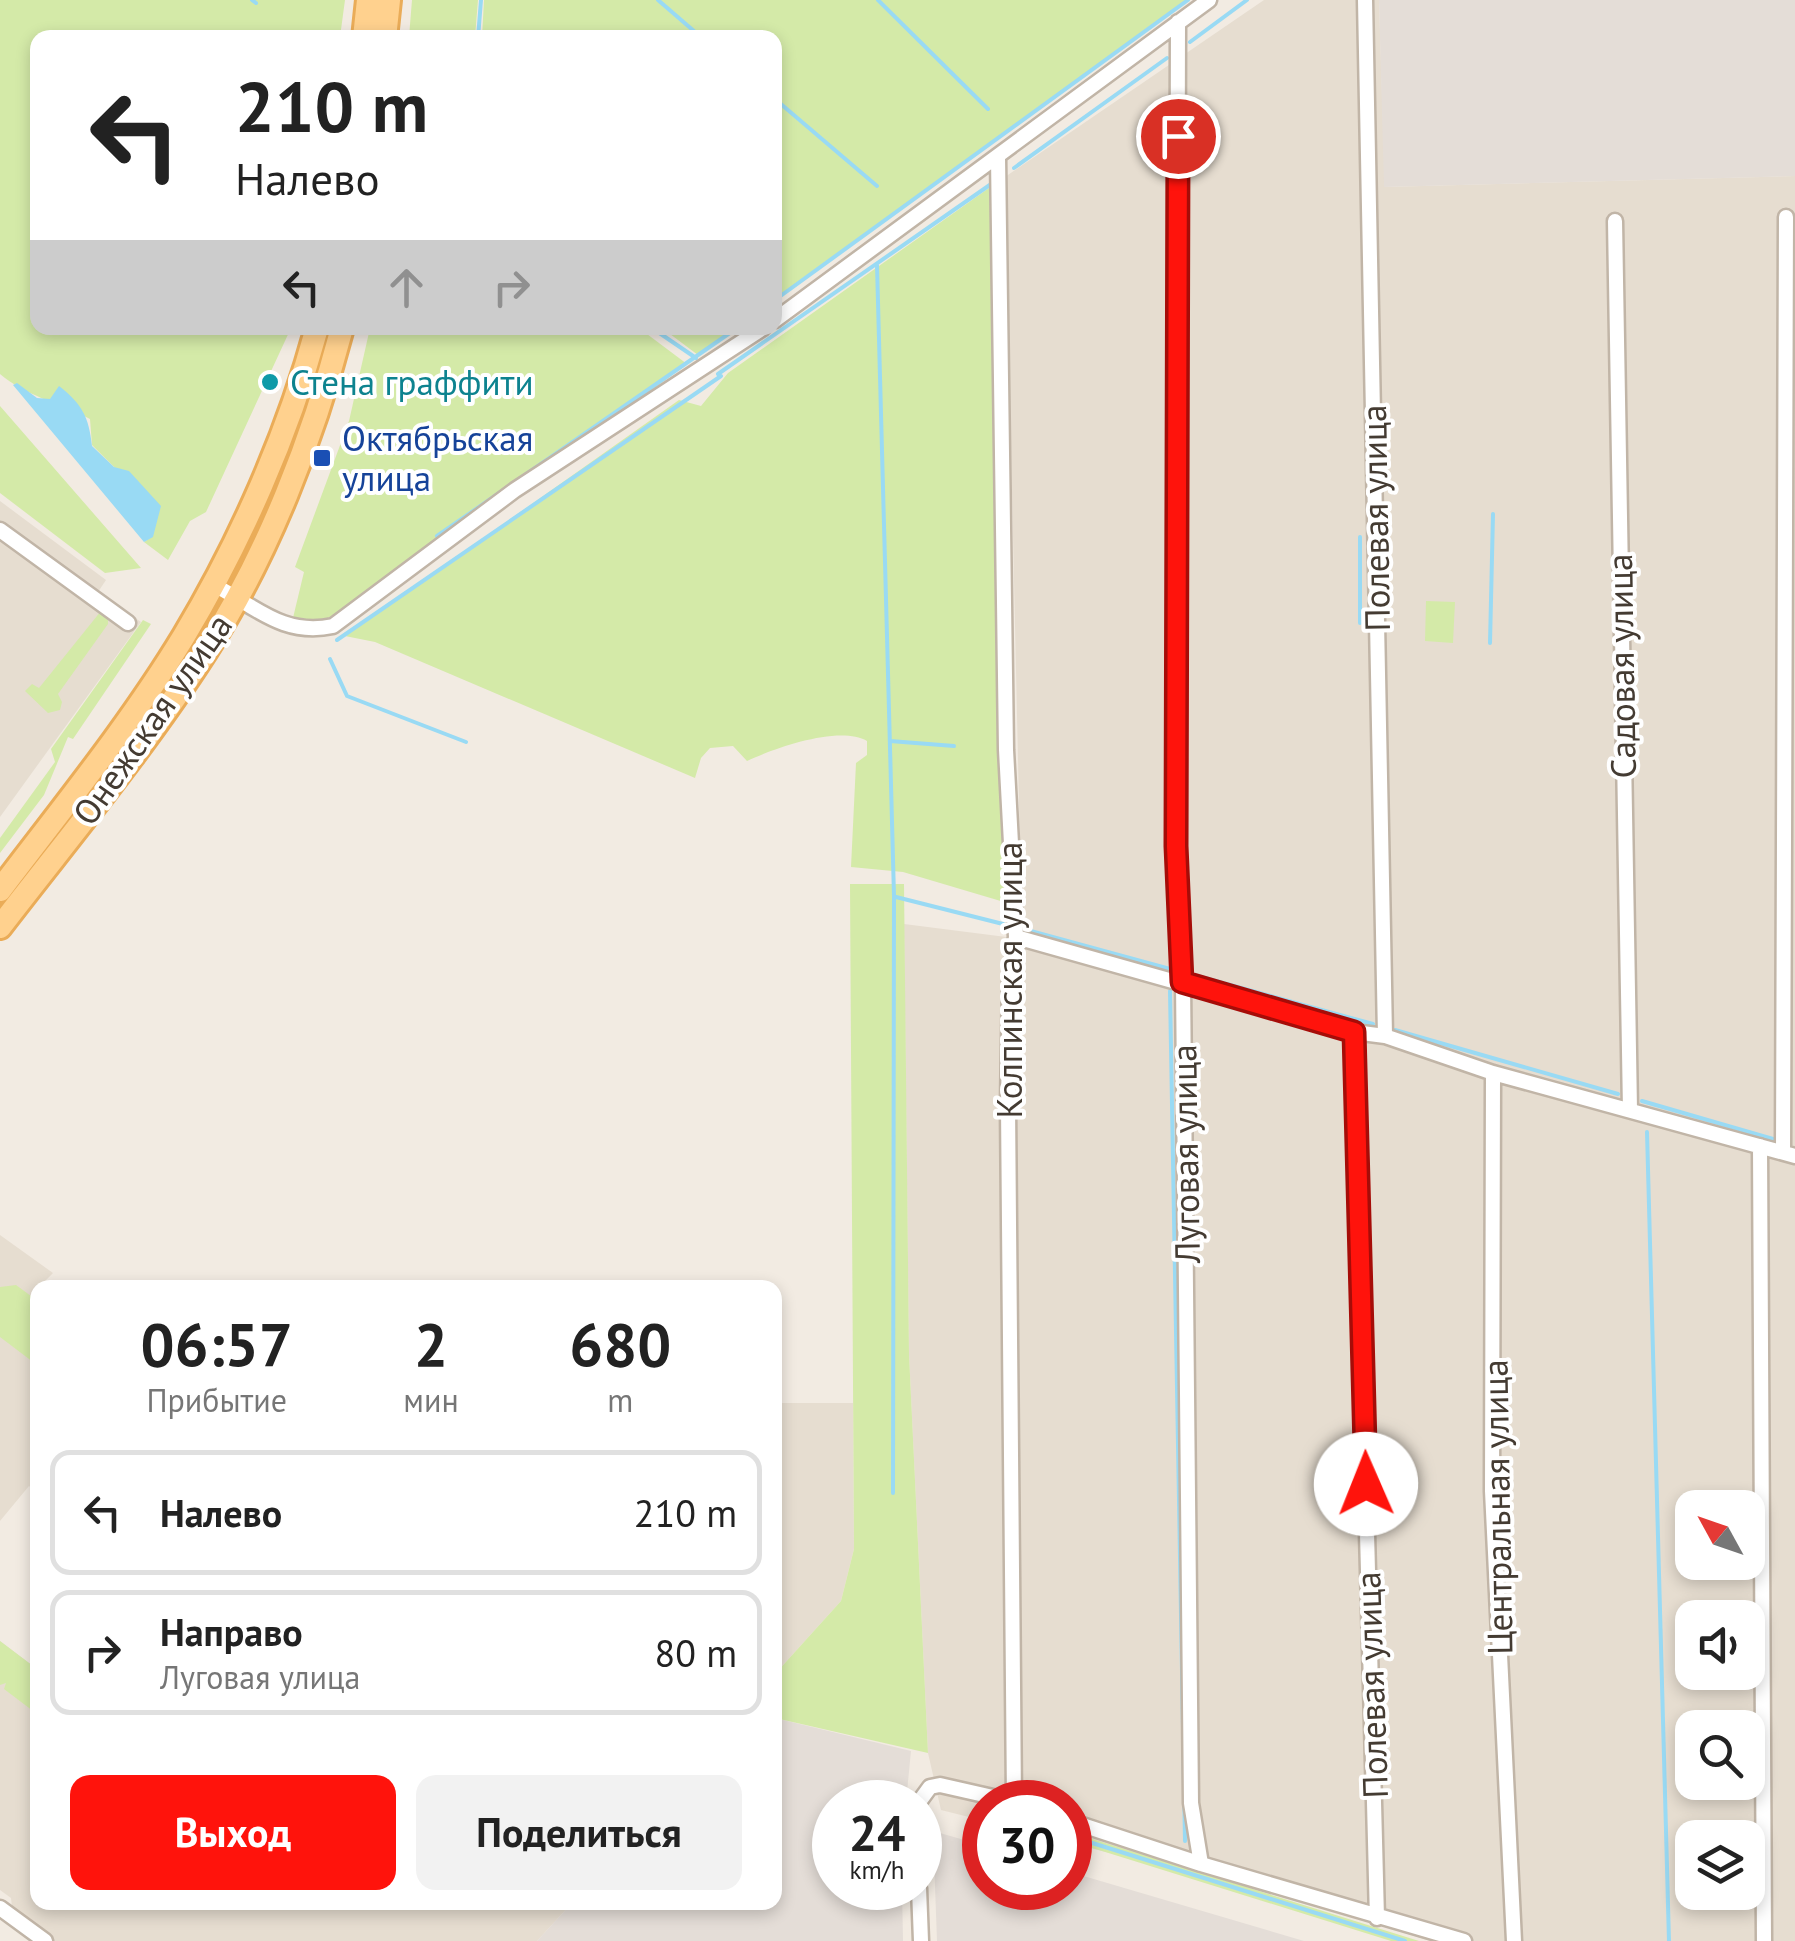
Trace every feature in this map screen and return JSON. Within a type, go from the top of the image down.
[{"type":"main road","points":[[365,30],[368,0]]},
{"type":"main road","points":[[387,30],[389,0]]},
{"type":"main road","name":"Онежская улица","points":[[0,890],[118,732],[183,637],[265,475],[315,335]]},
{"type":"main road","name":"Онежская улица","points":[[0,927],[137,751],[208,649],[300,459],[340,335]]},
{"type":"street","points":[[782,315],[1209,0]]},
{"type":"street","name":"Полевая улица","points":[[1365,0],[1386,1036]]},
{"type":"street","name":"Луговая улица","points":[[1178,22],[1176,846],[1182,982],[1192,1804],[1200,1864]]},
{"type":"street","name":"Колпинская улица","points":[[998,157],[1006,750],[1016,937],[1010,978],[1008,1106],[1014,1780]]},
{"type":"street","points":[[1016,937],[1354,1032],[1386,1036],[1493,1072],[1789,1154],[1786,217]]},
{"type":"street","name":"Садовая улица","points":[[1615,221],[1630,1110]]},
{"type":"street","points":[[212,584],[278,624],[318,629],[333,626],[546,468],[752,335]]},
{"type":"street","points":[[0,530],[128,622]]},
{"type":"street","name":"Полевая улица","points":[[1354,1032],[1378,1918]]},
{"type":"street","name":"Центральная улица","points":[[1493,1072],[1492,1491],[1514,1941]]},
{"type":"street","points":[[1760,1146],[1764,1941]]},
{"type":"street","points":[[1092,1828],[1464,1941]]},
{"type":"street","points":[[0,1908],[45,1941]]},
{"type":"street","points":[[919,1910],[921,1941]]},
{"type":"shaded area","points":[[1264,0],[1379,0],[1385,187],[1795,176],[1795,1941],[1430,1941],[1320,1906],[1092,1849],[1092,1780],[962,1780],[962,1815],[942,1810],[942,1780],[934,1780],[928,1753],[909,1354],[904,924],[1022,939],[1005,177]]},
{"type":"shaded area","points":[[1379,0],[1795,0],[1795,176],[1384,187]]},
{"type":"shaded area","points":[[0,501],[106,580],[98,592],[141,622],[0,817]]},
{"type":"shaded area","points":[[0,1235],[53,1273],[46,1280],[30,1280],[30,1487],[0,1521]]},
{"type":"shaded area","points":[[782,1403],[853,1403],[854,1549],[841,1601],[782,1666]]},
{"type":"shaded area","points":[[0,1641],[30,1664],[30,1910],[566,1910],[537,1941],[53,1941],[12,1907],[11,1898],[0,1890]]},
{"type":"shaded area","points":[[782,1720],[911,1751],[908,1780],[812,1780],[812,1910],[902,1910],[903,1941],[537,1941],[566,1910],[782,1910]]},
{"type":"shaded area","points":[[942,1834],[962,1839],[962,1910],[1092,1910],[1092,1878],[1304,1941],[937,1941],[936,1910],[942,1910]]},
{"type":"green space","points":[[0,0],[345,0],[341,30],[30,30],[30,335],[288,335],[206,512],[190,521],[168,560],[144,542],[153,536],[114,467],[92,445],[90,419],[31,393],[0,374]]},
{"type":"green space","points":[[412,0],[478,0],[476,30],[410,30]]},
{"type":"green space","points":[[484,0],[1187,0],[782,294],[782,30],[482,30]]},
{"type":"green space","points":[[996,183],[1004,902],[903,872],[851,867],[856,763],[867,755],[867,741],[824,737],[747,761],[733,746],[710,748],[701,758],[695,778],[375,642],[345,636],[679,400],[701,406],[728,373]]},
{"type":"green space","points":[[368,335],[648,335],[687,364],[327,625],[292,622],[304,572],[295,567],[349,421]]},
{"type":"green space","points":[[671,335],[726,335],[698,355]]},
{"type":"green space","points":[[0,406],[141,568],[105,573],[0,493]]},
{"type":"green space","points":[[1426,601],[1455,602],[1453,643],[1425,641]]},
{"type":"green space","points":[[101,611],[108,616],[108,624],[58,694],[60,710],[48,713],[25,691],[32,684],[39,688]]},
{"type":"green space","points":[[143,620],[151,624],[73,739],[68,737],[44,795],[0,853],[0,838],[55,762],[51,749]]},
{"type":"green space","points":[[850,884],[904,884],[909,1354],[928,1753],[782,1720],[782,1666],[841,1601],[854,1549]]},
{"type":"green space","points":[[16,1285],[30,1295],[30,1360],[0,1337],[0,1287]]},
{"type":"green space","points":[[0,1641],[30,1664],[30,1709],[4,1689],[6,1683],[0,1685]]},
{"type":"green space","points":[[1092,1839],[1419,1941],[1391,1941],[1092,1848]]},
{"type":"water","points":[[17,383],[37,398],[50,399],[59,386],[73,399],[86,419],[92,446],[114,467],[129,471],[161,506],[153,537],[144,542],[13,385]]},
{"type":"waterway","points":[[252,0],[256,3]]},
{"type":"waterway","points":[[479,30],[481,0]]},
{"type":"waterway","points":[[658,0],[693,30]]},
{"type":"waterway","points":[[878,0],[988,109]]},
{"type":"waterway","points":[[782,295],[1188,0]]},
{"type":"waterway","points":[[1190,42],[1247,0]]},
{"type":"waterway","points":[[1014,168],[1167,58]]},
{"type":"waterway","points":[[782,105],[877,186]]},
{"type":"waterway","points":[[782,329],[994,182]]},
{"type":"waterway","points":[[877,265],[894,896],[893,1493]]},
{"type":"waterway","points":[[662,335],[696,358]]},
{"type":"waterway","points":[[437,536],[727,335]]},
{"type":"waterway","points":[[718,374],[774,335]]},
{"type":"waterway","points":[[337,640],[721,376]]},
{"type":"waterway","points":[[1490,643],[1493,514]]},
{"type":"waterway","points":[[1360,537],[1360,623]]},
{"type":"waterway","points":[[330,659],[347,696],[466,742]]},
{"type":"waterway","points":[[890,741],[954,746]]},
{"type":"waterway","points":[[896,897],[1003,924]]},
{"type":"waterway","points":[[1027,930],[1170,969]]},
{"type":"waterway","points":[[1194,975],[1373,1024]]},
{"type":"waterway","points":[[1170,991],[1185,1841]]},
{"type":"waterway","points":[[1395,1030],[1618,1094]]},
{"type":"waterway","points":[[1642,1101],[1773,1139]]},
{"type":"waterway","points":[[1647,1132],[1669,1941]]},
{"type":"waterway","points":[[1092,1843],[1405,1941]]},
{"type":"place","name":"Стена граффити","points":[[270,382]]},
{"type":"place","name":"Октябрьская улица","points":[[322,458]]},
{"type":"route","points":[[1178,136],[1176,846],[1182,982],[1354,1032],[1366,1484]]}]
